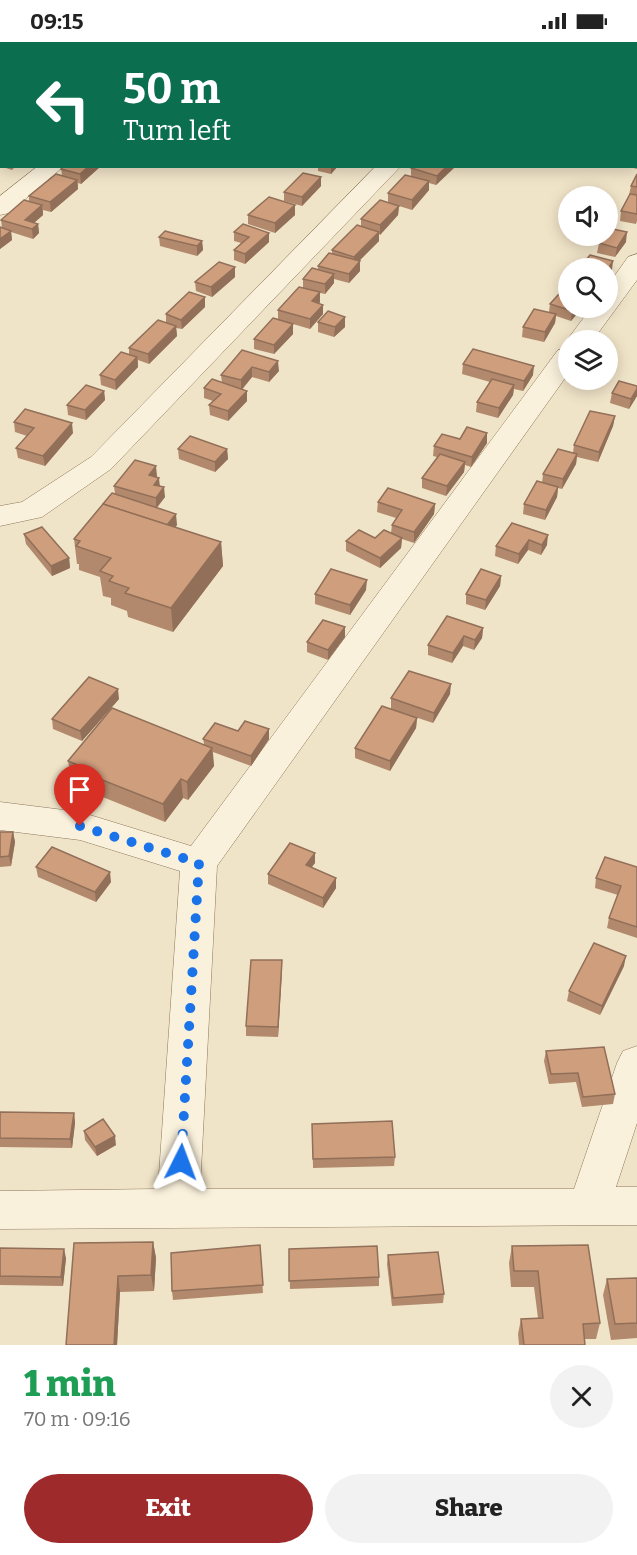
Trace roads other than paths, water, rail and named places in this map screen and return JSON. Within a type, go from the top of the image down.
[{"type":"street","points":[[0,208],[50,168]]},
{"type":"street","points":[[0,516],[31,510],[101,463],[388,168]]},
{"type":"street","points":[[618,289],[637,262]]},
{"type":"street","points":[[178,1208],[199,863],[558,370]]},
{"type":"street","points":[[0,816],[80,826],[199,863]]},
{"type":"street","points":[[588,1208],[637,1063]]},
{"type":"street","points":[[0,1210],[637,1206]]}]
